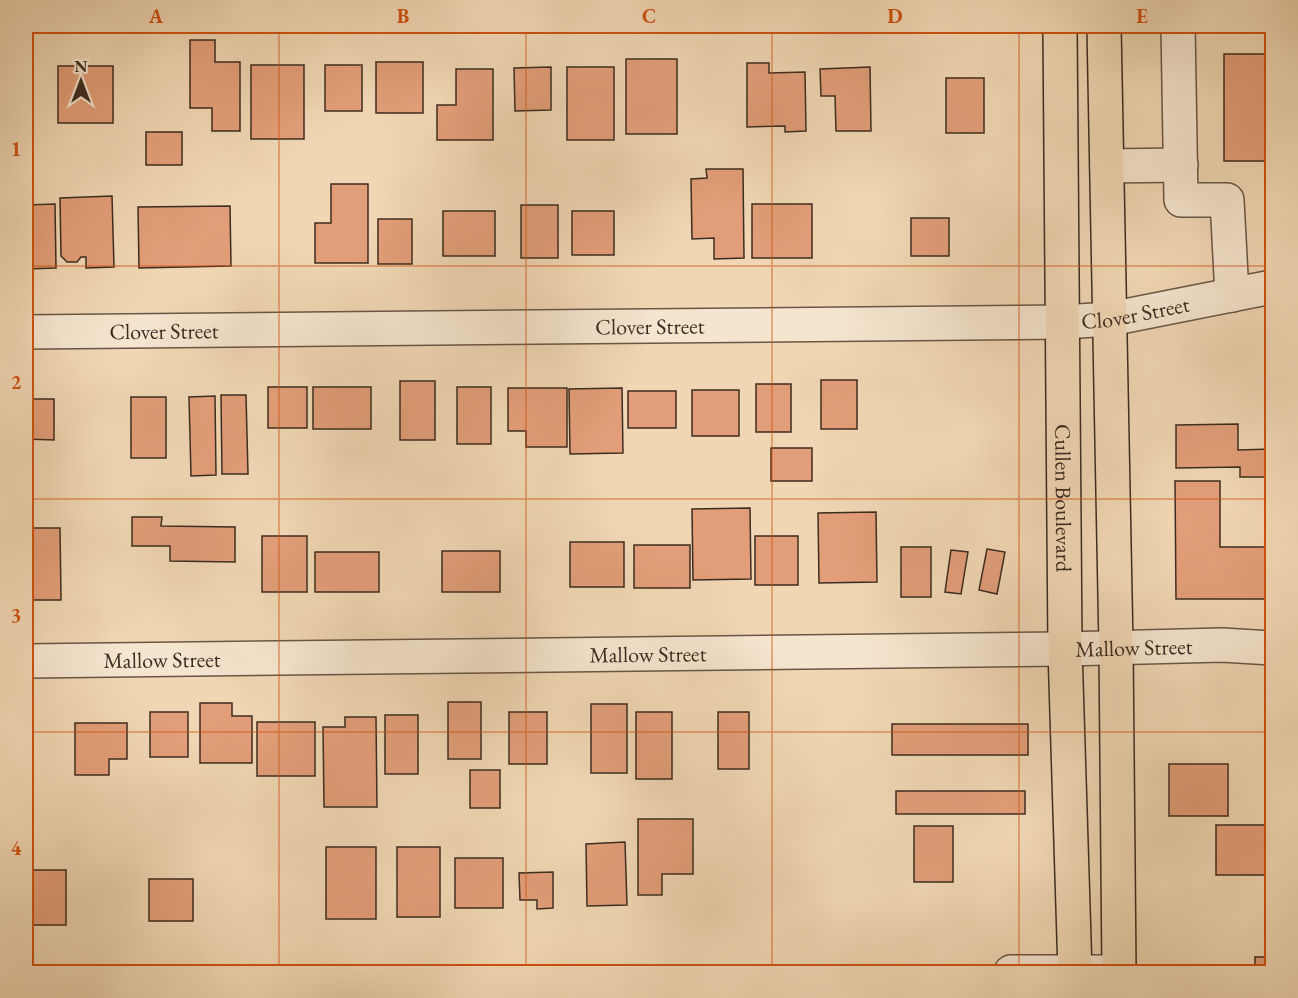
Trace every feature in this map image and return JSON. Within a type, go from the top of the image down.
[{"type":"main road","name":"Cullen Boulevard","points":[[1060,26],[1065,650],[1075,972]]},
{"type":"main road","points":[[1104,26],[1116,647],[1119,972]]},
{"type":"street","points":[[1178,26],[1181,200],[1227,200],[1232,295]]},
{"type":"street","points":[[1107,166],[1181,165]]},
{"type":"street","name":"Clover Street","points":[[26,332],[1063,322],[1110,319],[1272,287]]},
{"type":"street","name":"Mallow Street","points":[[26,662],[1065,650],[1222,645],[1272,648]]},
{"type":"street","points":[[1011,972],[1119,972]]},
{"type":"building","points":[[190,40],[215,40],[215,62],[240,62],[240,131],[212,131],[212,108],[190,108]]},
{"type":"building","points":[[1224,54],[1272,54],[1272,161],[1224,161]]},
{"type":"building","points":[[626,59],[677,59],[677,134],[626,134]]},
{"type":"building","points":[[376,62],[423,62],[423,113],[376,113]]},
{"type":"building","points":[[747,63],[769,63],[769,73],[805,72],[806,131],[785,132],[785,126],[747,127]]},
{"type":"building","points":[[251,65],[304,65],[304,139],[251,139]]},
{"type":"building","points":[[325,65],[362,65],[362,111],[325,111]]},
{"type":"building","points":[[58,66],[113,66],[113,123],[58,123]]},
{"type":"building","points":[[551,67],[551,110],[515,111],[514,68]]},
{"type":"building","points":[[567,67],[614,67],[614,140],[567,140]]},
{"type":"building","points":[[870,67],[871,131],[836,131],[835,96],[821,96],[820,69]]},
{"type":"building","points":[[456,69],[493,69],[493,140],[437,140],[437,105],[456,105]]},
{"type":"building","points":[[946,78],[984,78],[984,133],[946,133]]},
{"type":"building","points":[[146,132],[182,132],[182,165],[146,165]]},
{"type":"building","points":[[706,169],[743,169],[744,258],[714,259],[714,238],[692,239],[691,179],[707,178]]},
{"type":"building","points":[[331,184],[368,184],[368,263],[315,263],[315,223],[331,223]]},
{"type":"building","points":[[112,196],[114,267],[86,268],[86,257],[81,257],[77,262],[67,262],[61,256],[60,198]]},
{"type":"building","points":[[55,204],[56,268],[26,269],[26,205]]},
{"type":"building","points":[[752,204],[812,204],[812,258],[752,258]]},
{"type":"building","points":[[521,205],[558,205],[558,258],[521,258]]},
{"type":"building","points":[[230,206],[231,266],[139,268],[138,207]]},
{"type":"building","points":[[443,211],[495,211],[495,256],[443,256]]},
{"type":"building","points":[[572,211],[614,211],[614,255],[572,255]]},
{"type":"building","points":[[911,218],[949,218],[949,256],[911,256]]},
{"type":"building","points":[[378,219],[412,219],[412,264],[378,264]]},
{"type":"building","points":[[821,380],[857,380],[857,429],[821,429]]},
{"type":"building","points":[[400,381],[435,381],[435,440],[400,440]]},
{"type":"building","points":[[756,384],[791,384],[791,432],[756,432]]},
{"type":"building","points":[[268,387],[307,387],[307,428],[268,428]]},
{"type":"building","points":[[313,387],[371,387],[371,429],[313,429]]},
{"type":"building","points":[[457,387],[491,387],[491,444],[457,444]]},
{"type":"building","points":[[508,388],[567,388],[567,447],[526,447],[526,431],[508,431]]},
{"type":"building","points":[[622,388],[623,453],[570,454],[569,389]]},
{"type":"building","points":[[692,390],[739,390],[739,436],[692,436]]},
{"type":"building","points":[[628,391],[676,391],[676,428],[628,428]]},
{"type":"building","points":[[221,395],[246,395],[248,474],[222,474]]},
{"type":"building","points":[[215,396],[216,475],[191,476],[189,397]]},
{"type":"building","points":[[131,397],[166,397],[166,458],[131,458]]},
{"type":"building","points":[[26,399],[54,399],[54,440],[26,439]]},
{"type":"building","points":[[1238,424],[1238,450],[1272,449],[1272,477],[1240,477],[1240,467],[1176,468],[1176,425]]},
{"type":"building","points":[[771,448],[812,448],[812,481],[771,481]]},
{"type":"building","points":[[1175,481],[1220,481],[1220,547],[1272,547],[1272,599],[1176,599]]},
{"type":"building","points":[[750,508],[751,579],[693,580],[692,509]]},
{"type":"building","points":[[876,512],[877,582],[819,583],[818,513]]},
{"type":"building","points":[[132,517],[162,517],[161,526],[235,527],[235,562],[170,561],[170,546],[132,546]]},
{"type":"building","points":[[26,528],[60,528],[61,600],[26,600]]},
{"type":"building","points":[[262,536],[307,536],[307,592],[262,592]]},
{"type":"building","points":[[755,536],[798,536],[798,585],[755,585]]},
{"type":"building","points":[[570,542],[624,542],[624,587],[570,587]]},
{"type":"building","points":[[634,545],[690,545],[690,588],[634,588]]},
{"type":"building","points":[[901,547],[931,547],[931,597],[901,597]]},
{"type":"building","points":[[987,549],[1005,552],[997,594],[979,590]]},
{"type":"building","points":[[951,550],[968,552],[961,594],[945,592]]},
{"type":"building","points":[[442,551],[500,551],[500,592],[442,592]]},
{"type":"building","points":[[315,552],[379,552],[379,592],[315,592]]},
{"type":"building","points":[[448,702],[481,702],[481,759],[448,759]]},
{"type":"building","points":[[200,703],[232,703],[232,716],[252,716],[252,763],[200,763]]},
{"type":"building","points":[[591,704],[627,704],[627,773],[591,773]]},
{"type":"building","points":[[150,712],[188,712],[188,757],[150,757]]},
{"type":"building","points":[[509,712],[547,712],[547,764],[509,764]]},
{"type":"building","points":[[636,712],[672,712],[672,779],[636,779]]},
{"type":"building","points":[[718,712],[749,712],[749,769],[718,769]]},
{"type":"building","points":[[385,715],[418,715],[418,774],[385,774]]},
{"type":"building","points":[[345,717],[376,717],[377,807],[324,807],[323,727],[345,727]]},
{"type":"building","points":[[257,722],[315,722],[315,776],[257,776]]},
{"type":"building","points":[[75,723],[127,723],[127,759],[109,759],[109,775],[75,775]]},
{"type":"building","points":[[892,724],[1028,724],[1028,755],[892,755]]},
{"type":"building","points":[[1169,764],[1228,764],[1228,816],[1169,816]]},
{"type":"building","points":[[470,770],[500,770],[500,808],[470,808]]},
{"type":"building","points":[[896,791],[1025,791],[1025,814],[896,814]]},
{"type":"building","points":[[638,819],[693,819],[693,874],[662,874],[662,895],[638,895]]},
{"type":"building","points":[[1216,825],[1267,825],[1267,875],[1216,875]]},
{"type":"building","points":[[914,826],[953,826],[953,882],[914,882]]},
{"type":"building","points":[[625,842],[627,905],[587,906],[586,844]]},
{"type":"building","points":[[326,847],[376,847],[376,919],[326,919]]},
{"type":"building","points":[[397,847],[440,847],[440,917],[397,917]]},
{"type":"building","points":[[455,858],[503,858],[503,908],[455,908]]},
{"type":"building","points":[[26,870],[66,870],[66,925],[27,925]]},
{"type":"building","points":[[553,872],[553,908],[537,909],[537,900],[520,900],[519,873]]},
{"type":"building","points":[[149,879],[193,879],[193,921],[149,921]]},
{"type":"building","points":[[1255,957],[1272,957],[1272,972],[1255,972]]}]
